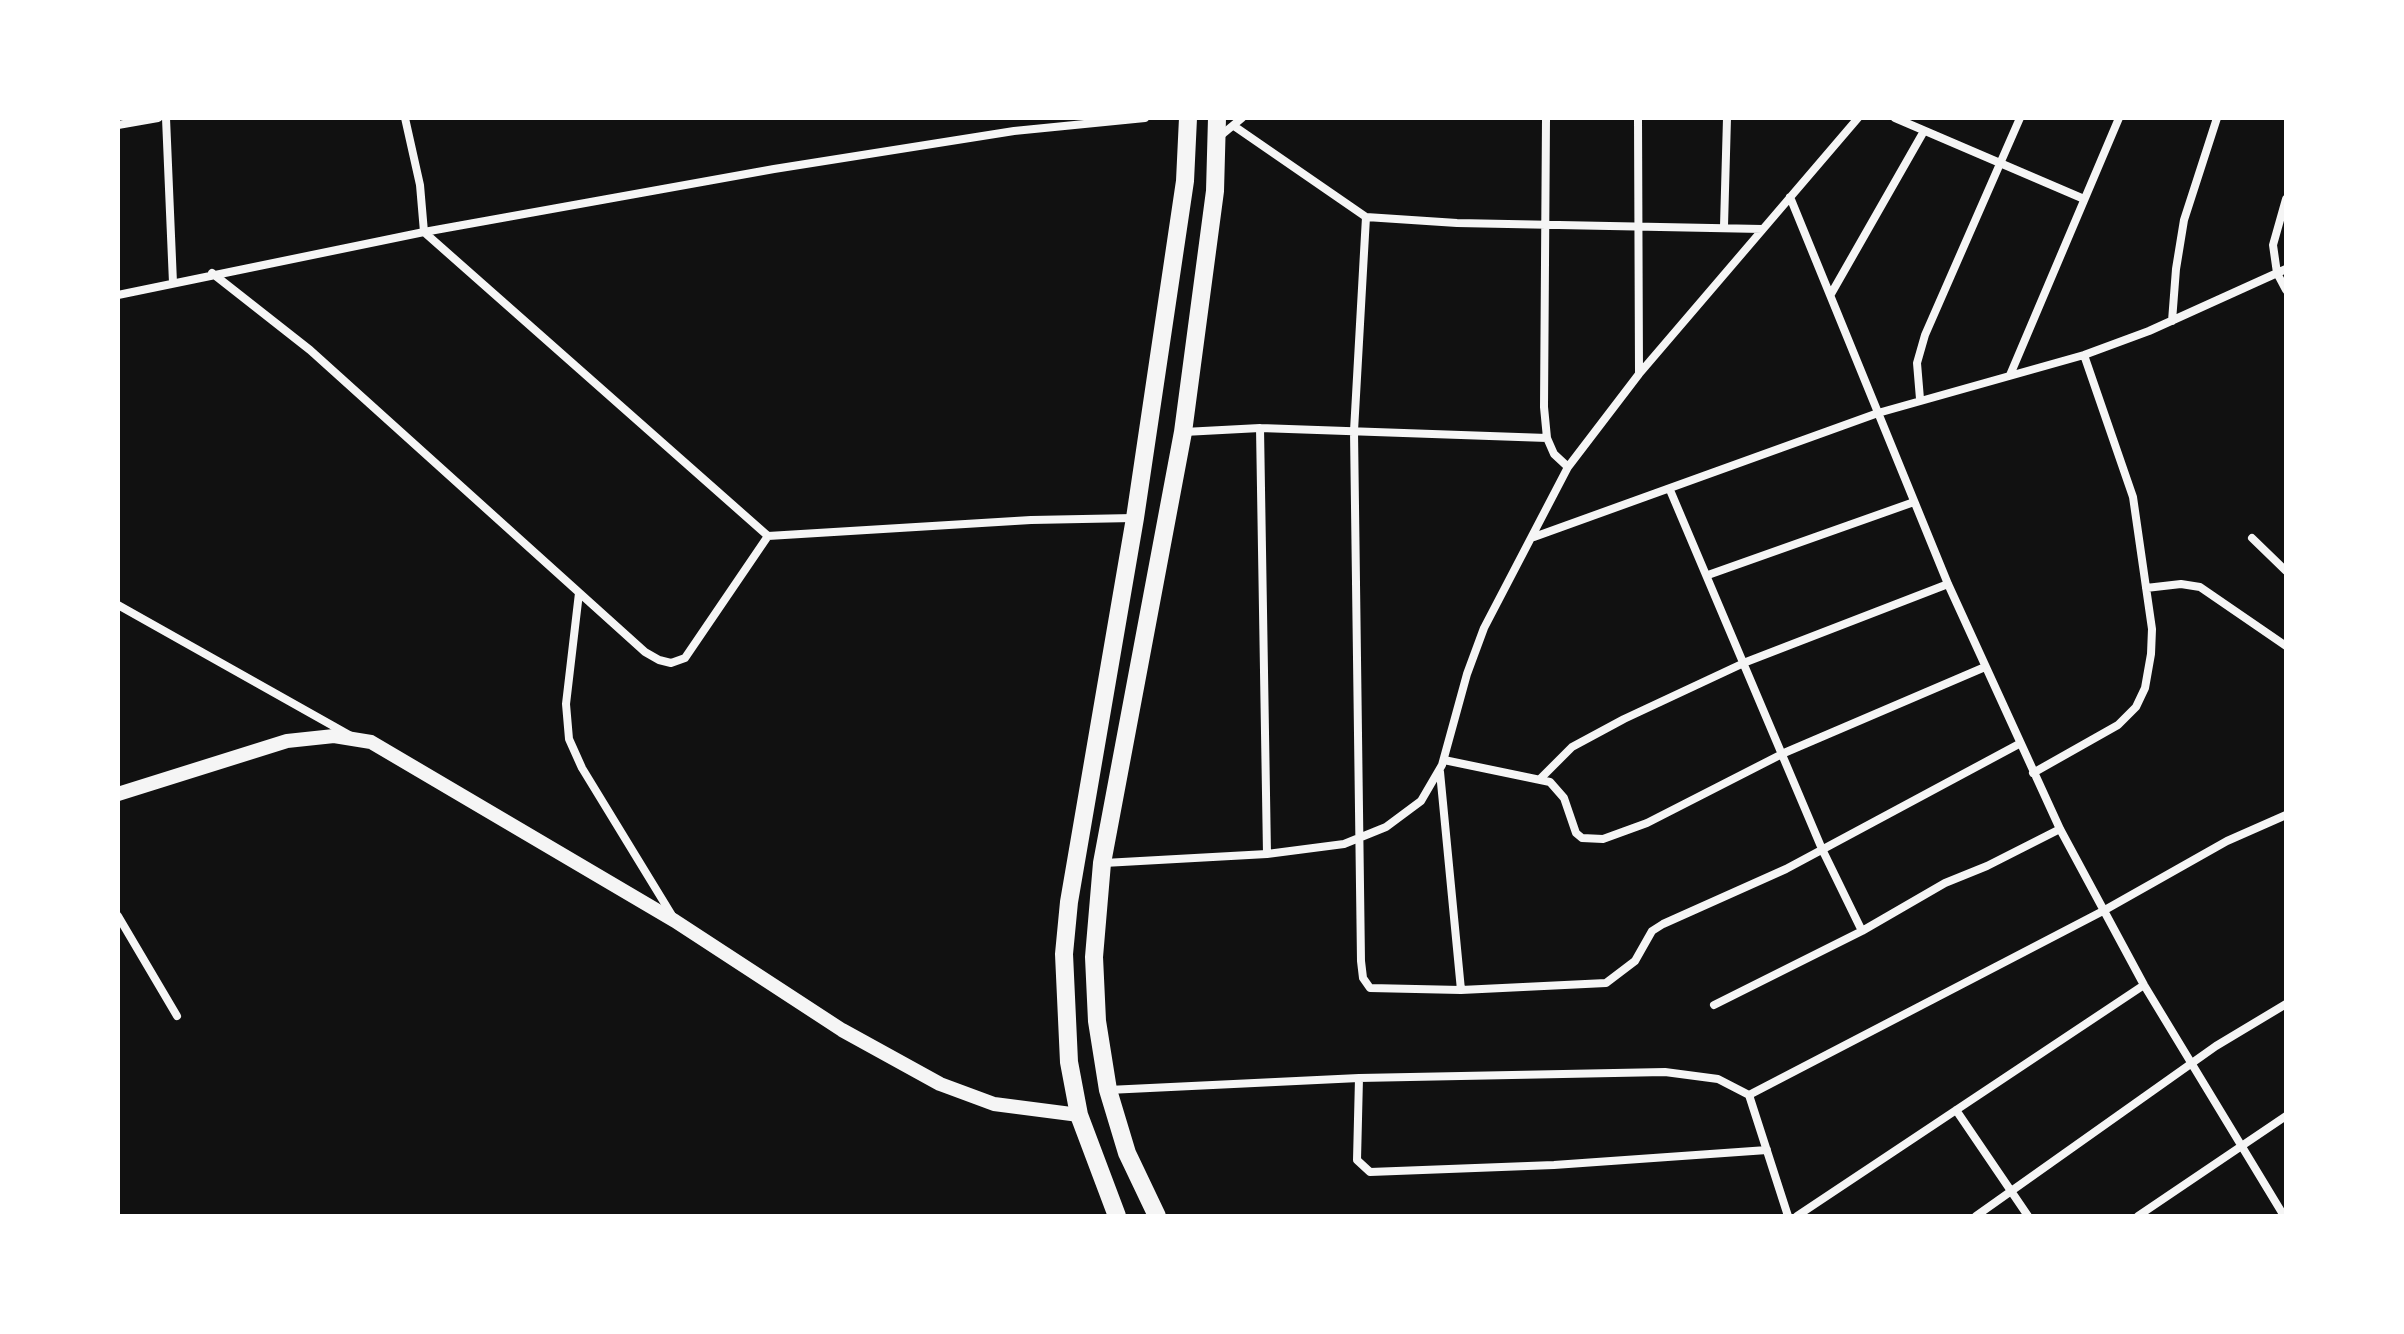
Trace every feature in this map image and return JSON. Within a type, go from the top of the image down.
[{"type":"main road","points":[[1117,1216],[1079,1115],[1069,1062],[1066,941],[1135,518],[1185,181],[1188,118]]},
{"type":"main road","points":[[1157,1216],[1127,1153],[1108,1090],[1097,1021],[1094,957],[1102,863],[1183,432],[1215,191],[1218,138],[1226,122]]},
{"type":"street","points":[[118,125],[158,118]]},
{"type":"street","points":[[166,118],[173,283]]},
{"type":"street","points":[[405,118],[420,185],[424,232],[768,536],[1031,520],[1135,518]]},
{"type":"street","points":[[118,295],[212,273],[424,232],[999,134],[1145,118]]},
{"type":"street","points":[[1226,122],[1242,118]]},
{"type":"street","points":[[1546,118],[1544,407],[1547,438],[1554,454],[1568,467]]},
{"type":"street","points":[[1638,118],[1636,224],[1639,374]]},
{"type":"street","points":[[1724,226],[1727,118]]},
{"type":"street","points":[[1102,863],[1267,854],[1361,840],[1405,815],[1421,801],[1444,760],[1467,674],[1484,628],[1568,467],[1639,374],[1858,118]]},
{"type":"street","points":[[1895,118],[2000,166],[2084,199]]},
{"type":"street","points":[[1920,399],[1917,363],[1925,335],[2020,118]]},
{"type":"street","points":[[2010,375],[2119,118]]},
{"type":"street","points":[[2172,321],[2182,233],[2217,118]]},
{"type":"street","points":[[1226,122],[1366,217],[1457,223],[1636,224],[1762,229]]},
{"type":"street","points":[[1831,294],[1924,131]]},
{"type":"street","points":[[1790,197],[1948,584],[2060,829],[2144,985],[2284,1216]]},
{"type":"street","points":[[2286,199],[2273,245],[2286,290]]},
{"type":"street","points":[[1366,217],[1354,431],[1361,961],[1366,984],[1382,989],[1461,990],[1606,983],[1635,961],[1652,931],[1663,924],[1759,882],[2019,744]]},
{"type":"street","points":[[1534,537],[1920,399],[2084,355],[2172,321],[2282,271]]},
{"type":"street","points":[[212,273],[310,350],[645,652],[659,660],[680,662],[768,536]]},
{"type":"street","points":[[2033,773],[2118,725],[2136,707],[2145,688],[2151,654],[2146,588],[2133,497],[2084,355]]},
{"type":"street","points":[[1183,432],[1260,428],[1547,438]]},
{"type":"street","points":[[1260,428],[1267,854]]},
{"type":"street","points":[[1670,490],[1746,662],[1822,849],[1862,931]]},
{"type":"street","points":[[1708,575],[1914,502]]},
{"type":"street","points":[[2252,538],[2286,571]]},
{"type":"street","points":[[1540,779],[1572,747],[1746,662],[1948,584]]},
{"type":"street","points":[[2146,588],[2181,584],[2200,587],[2286,646]]},
{"type":"street","points":[[579,593],[566,704],[569,739],[582,768],[675,921]]},
{"type":"street","points":[[118,605],[353,737],[371,742],[675,921],[842,1030],[940,1084],[994,1104],[1079,1115]]},
{"type":"street","points":[[1444,760],[1540,779],[1558,789],[1576,833],[1590,840],[1603,839],[1647,823],[1784,753],[1985,667]]},
{"type":"street","points":[[118,794],[287,741],[353,737]]},
{"type":"street","points":[[1440,770],[1461,990]]},
{"type":"street","points":[[1749,1095],[2103,911],[2227,841],[2286,815]]},
{"type":"street","points":[[1714,1005],[1862,931],[1945,883],[1987,866],[2060,829]]},
{"type":"street","points":[[118,916],[177,1016]]},
{"type":"street","points":[[1797,1216],[2144,985]]},
{"type":"street","points":[[1976,1216],[2238,1031],[2286,1004]]},
{"type":"street","points":[[1108,1090],[1359,1078],[1665,1072],[1718,1079],[1749,1095],[1788,1216]]},
{"type":"street","points":[[1359,1078],[1357,1160],[1370,1172],[1554,1165],[1767,1150]]},
{"type":"street","points":[[1956,1110],[2028,1216]]},
{"type":"street","points":[[2138,1216],[2286,1116]]}]
